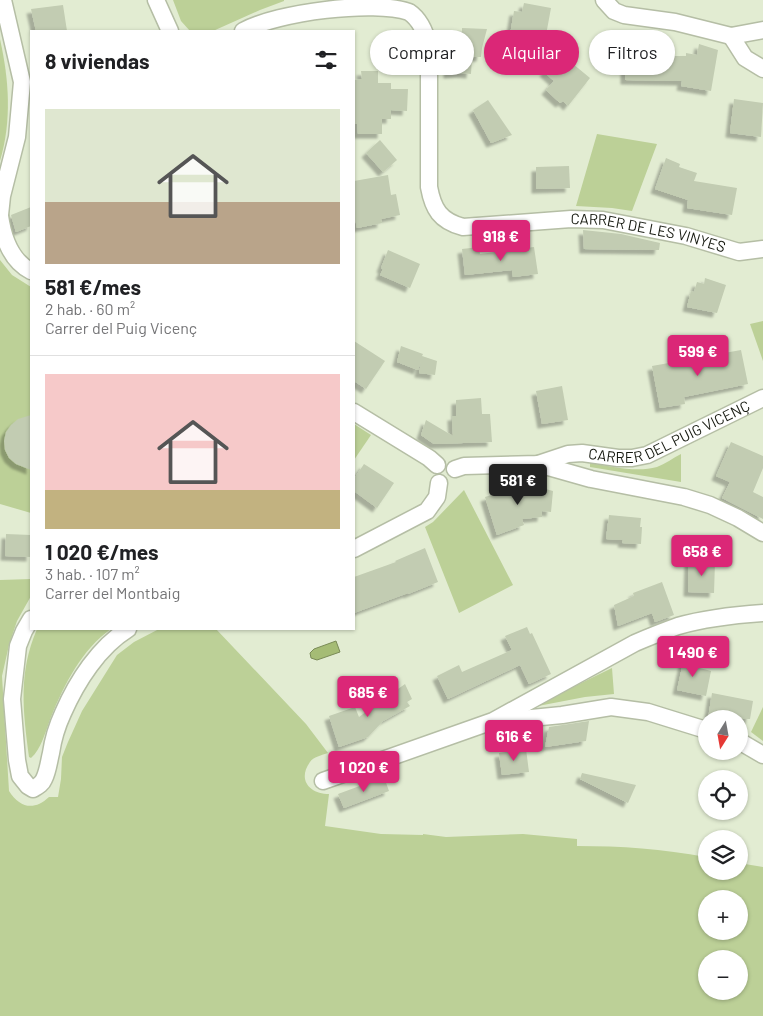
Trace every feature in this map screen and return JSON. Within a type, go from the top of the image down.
[{"type":"street","points":[[4,0],[22,82],[17,137],[2,196],[0,216],[2,232],[10,250],[20,263],[30,270]]},
{"type":"street","points":[[156,0],[170,30]]},
{"type":"street","points":[[604,0],[614,11],[624,15],[675,22],[731,36],[763,30]]},
{"type":"street","name":"CARRER DE LES VINYES","points":[[245,30],[280,16],[341,3],[370,2],[393,4],[409,12],[423,28],[429,47],[429,186],[431,201],[437,212],[451,224],[463,227],[571,219],[603,220],[686,236],[739,252],[763,249]]},
{"type":"street","points":[[731,36],[745,58],[763,68]]},
{"type":"street","name":"CARRER DEL PUIG VICENÇ","points":[[455,469],[464,466],[538,464],[568,454],[582,453],[618,458],[647,455],[763,398]]},
{"type":"street","points":[[355,413],[429,458],[437,465]]},
{"type":"street","points":[[447,462],[455,469],[455,477],[447,484],[436,481],[433,472],[437,465],[447,462]]},
{"type":"street","points":[[538,464],[591,479],[684,497],[710,505],[738,518],[763,533]]},
{"type":"street","points":[[355,549],[427,511],[437,497],[440,483]]},
{"type":"street","points":[[323,781],[492,721],[635,643],[679,626],[718,617],[763,613]]},
{"type":"street","points":[[30,621],[18,646],[12,699],[20,776],[33,789],[40,786],[44,779],[54,736],[63,712],[80,681],[113,638],[126,630]]},
{"type":"street","points":[[492,721],[562,715],[611,707],[648,712],[698,728]]},
{"type":"street","points":[[748,747],[763,756]]},
{"type":"shaded area","points":[[173,0],[284,0],[215,30],[189,30],[181,21]]},
{"type":"shaded area","points":[[0,39],[7,85],[8,115],[0,161]]},
{"type":"shaded area","points":[[597,134],[657,144],[632,211],[576,206]]},
{"type":"shaded area","points":[[0,260],[12,275],[30,286],[30,513],[0,504]]},
{"type":"shaded area","points":[[763,321],[763,361],[750,324]]},
{"type":"shaded area","points":[[355,425],[371,435],[355,459]]},
{"type":"shaded area","points":[[681,454],[681,482],[590,467],[590,463],[624,468],[649,469],[660,466]]},
{"type":"shaded area","points":[[464,490],[513,585],[459,613],[425,527],[433,522]]},
{"type":"shaded area","points":[[30,579],[30,598],[17,621],[2,676],[9,791],[13,797],[23,804],[33,806],[49,797],[58,797],[62,757],[68,742],[82,711],[117,655],[134,642],[157,630],[217,630],[306,724],[328,753],[311,760],[305,775],[305,780],[311,789],[316,792],[329,794],[325,826],[381,834],[423,834],[446,837],[523,834],[577,839],[577,846],[674,852],[698,856],[698,880],[748,880],[748,864],[763,867],[763,1016],[0,1016],[0,580]]},
{"type":"shaded area","points":[[37,630],[110,630],[91,647],[68,680],[40,745],[31,758],[29,757],[27,740],[24,692],[27,661]]},
{"type":"shaded area","points":[[336,641],[340,652],[317,660],[311,658],[310,653],[314,649]]},
{"type":"shaded area","points":[[612,668],[614,694],[585,697],[538,706],[538,704]]},
{"type":"shaded area","points":[[763,707],[763,741],[751,732]]},
{"type":"building","points":[[524,3],[551,8],[547,30],[511,30],[514,11],[522,12]]},
{"type":"building","points":[[63,5],[67,30],[36,30],[31,9]]},
{"type":"building","points":[[462,28],[487,29],[484,30],[481,57],[474,57],[474,30],[462,30]]},
{"type":"building","points":[[699,44],[718,50],[711,91],[681,86],[682,81],[625,80],[625,75],[675,75],[675,56],[686,56],[686,53],[697,55]]},
{"type":"building","points":[[579,69],[590,78],[568,106],[563,101],[560,103],[546,90],[554,81],[547,75],[579,75]]},
{"type":"building","points":[[361,71],[370,71],[370,75],[378,75],[378,83],[391,83],[391,89],[408,89],[407,111],[391,110],[391,119],[382,119],[382,134],[358,134],[357,124],[355,124],[355,80],[362,79]]},
{"type":"building","points":[[734,99],[763,103],[761,137],[730,133]]},
{"type":"building","points":[[488,100],[512,135],[491,143],[473,110]]},
{"type":"building","points":[[380,140],[397,160],[383,172],[366,153]]},
{"type":"building","points":[[666,158],[680,164],[679,167],[697,173],[694,181],[737,188],[732,215],[687,208],[688,200],[655,189]]},
{"type":"building","points":[[569,166],[570,188],[536,189],[536,167]]},
{"type":"building","points":[[388,175],[391,195],[396,194],[400,215],[381,219],[382,223],[357,228],[355,219],[355,181]]},
{"type":"building","points":[[30,207],[30,226],[16,232],[11,215]]},
{"type":"building","points":[[583,230],[621,234],[660,243],[659,250],[584,249]]},
{"type":"building","points":[[479,247],[480,254],[534,247],[538,274],[513,277],[512,270],[465,275],[462,249]]},
{"type":"building","points":[[388,250],[420,264],[410,288],[380,275]]},
{"type":"building","points":[[705,278],[726,285],[717,313],[687,307],[691,291],[694,292],[697,282],[704,284]]},
{"type":"building","points":[[355,342],[385,361],[366,389],[355,382]]},
{"type":"building","points":[[401,346],[437,361],[435,375],[419,373],[421,362],[418,370],[397,362]]},
{"type":"building","points":[[741,350],[748,384],[684,397],[685,404],[660,408],[652,366]]},
{"type":"building","points":[[562,386],[568,420],[542,424],[536,391]]},
{"type":"building","points":[[481,398],[482,414],[490,414],[492,442],[434,444],[421,435],[426,420],[453,436],[452,416],[456,416],[456,400]]},
{"type":"building","points":[[30,415],[30,470],[16,464],[9,458],[5,450],[6,432],[18,419]]},
{"type":"building","points":[[731,442],[763,456],[763,468],[753,492],[763,497],[763,519],[722,498],[730,482],[716,476]]},
{"type":"building","points":[[364,464],[394,483],[377,508],[355,492],[355,478]]},
{"type":"building","points":[[527,484],[553,491],[551,512],[542,511],[542,517],[522,519],[524,525],[497,535],[485,497]]},
{"type":"building","points":[[609,515],[641,518],[641,544],[622,543],[623,540],[606,539]]},
{"type":"building","points":[[6,534],[30,535],[30,557],[5,556]]},
{"type":"building","points":[[425,548],[438,582],[355,613],[355,577]]},
{"type":"building","points":[[689,561],[715,562],[714,593],[688,592]]},
{"type":"building","points":[[662,582],[674,615],[655,622],[652,613],[618,626],[614,605],[634,596],[633,593]]},
{"type":"building","points":[[527,627],[530,634],[532,633],[551,674],[529,684],[520,665],[448,699],[437,676],[459,665],[462,672],[512,650],[505,636]]},
{"type":"building","points":[[686,649],[692,666],[711,671],[706,696],[677,690]]},
{"type":"building","points":[[405,684],[412,699],[407,702],[410,706],[383,721],[368,737],[339,747],[329,716],[355,707],[359,717]]},
{"type":"building","points":[[712,693],[753,701],[750,719],[748,719],[748,710],[709,710]]},
{"type":"building","points":[[589,721],[586,741],[545,747],[549,727]]},
{"type":"building","points":[[526,749],[529,772],[502,775],[499,753]]},
{"type":"building","points":[[582,773],[636,785],[628,803],[580,779]]},
{"type":"building","points":[[384,777],[389,791],[344,808],[338,794]]}]
